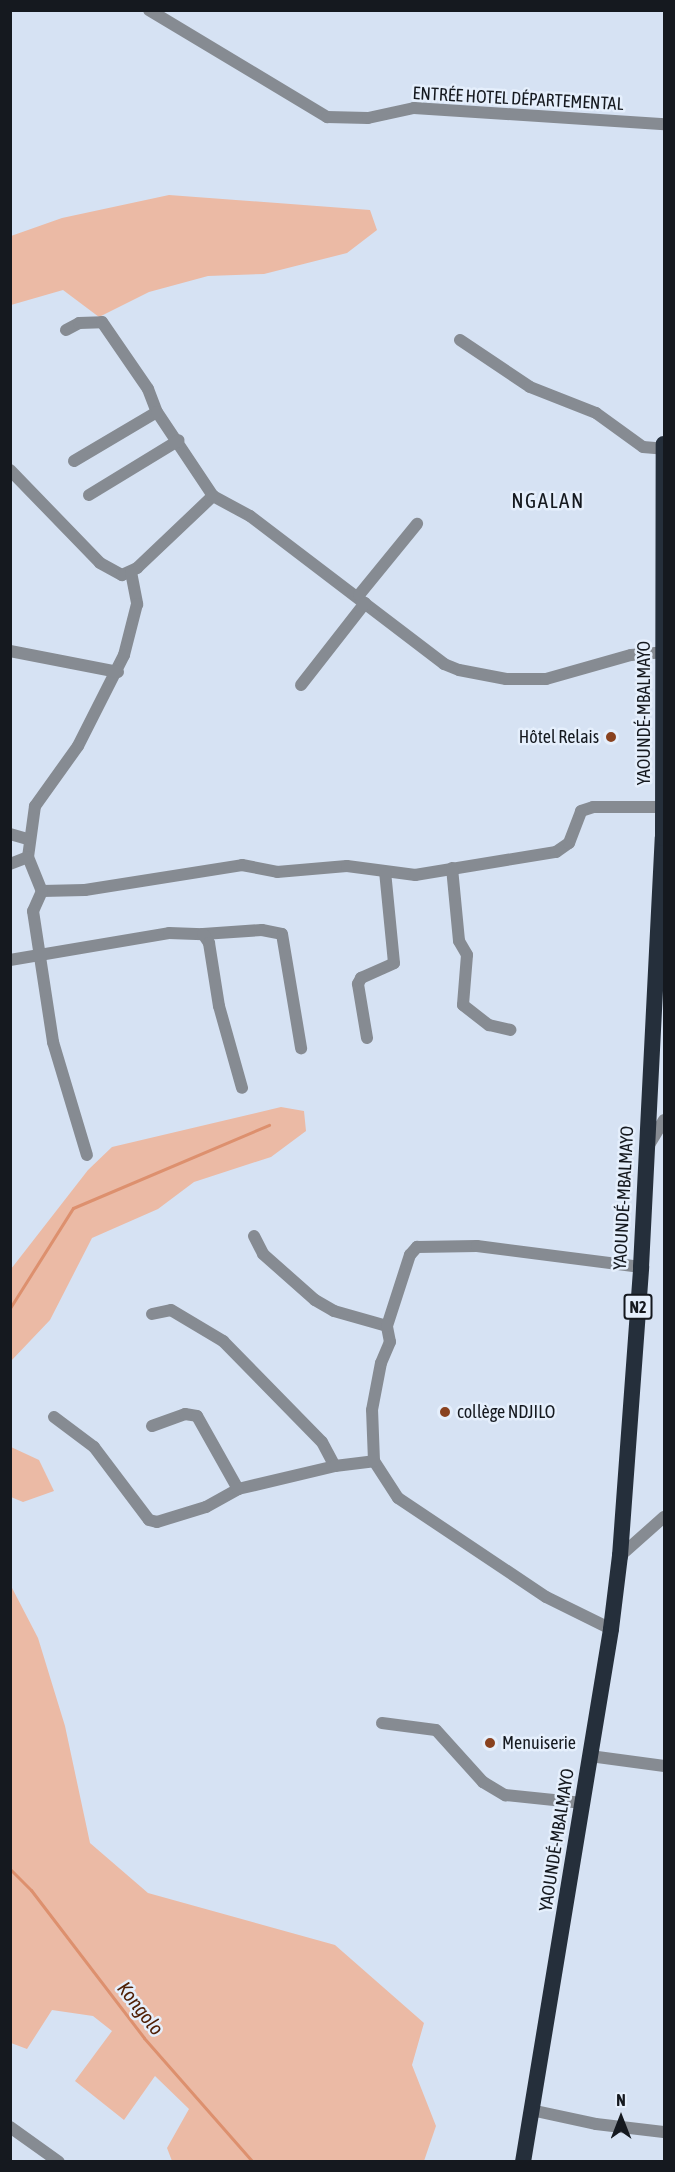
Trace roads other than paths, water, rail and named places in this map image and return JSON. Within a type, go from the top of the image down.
[{"type":"highway","name":"YAOUNDÉ-MBALMAYO","points":[[523,2162],[611,1629],[620,1556],[641,1267],[663,807],[664,444]]},
{"type":"street","name":"ENTRÉE HOTEL DÉPARTEMENTAL","points":[[149,10],[327,117],[378,117],[414,108],[664,124]]},
{"type":"street","points":[[66,330],[79,323],[102,322],[148,389],[157,412],[179,440],[213,496],[250,516],[362,599],[444,664],[483,676],[546,678],[631,655],[664,652]]},
{"type":"street","points":[[460,340],[530,387],[596,413],[644,447],[664,449]]},
{"type":"street","points":[[74,461],[157,412]]},
{"type":"street","points":[[89,495],[179,440]]},
{"type":"street","points":[[10,470],[100,563],[122,575],[131,572],[213,496]]},
{"type":"street","points":[[301,684],[417,524]]},
{"type":"street","points":[[42,891],[33,877],[28,857],[28,839],[35,806],[78,746],[118,672],[131,638],[137,604],[131,572]]},
{"type":"street","points":[[10,651],[118,672]]},
{"type":"street","points":[[42,891],[85,891],[242,865],[277,872],[347,866],[415,875],[556,852],[569,843],[581,811],[592,807],[663,807]]},
{"type":"street","points":[[10,834],[28,839]]},
{"type":"street","points":[[10,864],[28,857]]},
{"type":"street","points":[[452,868],[459,941],[467,955],[463,1005],[489,1025],[510,1030]]},
{"type":"street","points":[[367,1038],[357,984],[361,978],[394,963],[385,872]]},
{"type":"street","points":[[42,891],[33,911],[53,1042],[87,1155]]},
{"type":"street","points":[[10,960],[169,933],[203,934],[262,930],[282,934],[301,1048]]},
{"type":"street","points":[[203,934],[209,943],[219,1006],[242,1088]]},
{"type":"street","points":[[645,1155],[664,1120]]},
{"type":"street","points":[[254,1236],[263,1254],[315,1300],[334,1311],[387,1326]]},
{"type":"street","points":[[611,1629],[546,1597],[398,1498],[374,1461],[372,1410],[381,1363],[390,1342],[387,1326],[410,1255],[423,1245],[477,1246],[641,1267]]},
{"type":"street","points":[[152,1314],[171,1310],[223,1341],[322,1442],[334,1466]]},
{"type":"street","points":[[152,1426],[190,1413],[197,1416],[238,1490]]},
{"type":"street","points":[[54,1417],[94,1447],[149,1520],[164,1522],[206,1507],[238,1490],[334,1466],[374,1461]]},
{"type":"street","points":[[620,1556],[664,1517]]},
{"type":"street","points":[[382,1723],[436,1730],[483,1782],[505,1796],[583,1803]]},
{"type":"street","points":[[590,1756],[664,1766]]},
{"type":"street","points":[[531,2110],[663,2134]]},
{"type":"street","points":[[10,2127],[59,2162]]},
{"type":"waterway","points":[[10,1308],[73,1208],[269,1125]]},
{"type":"waterway","name":"Kongolo","points":[[10,1869],[31,1890],[144,2038],[253,2162]]},
{"type":"place","name":"Hôtel Relais","points":[[611,737]]},
{"type":"place","name":"collège NDJILO","points":[[445,1412]]},
{"type":"place","name":"Menuiserie","points":[[490,1743]]},
{"type":"district","name":"NGALAN","points":[[548,500]]}]
